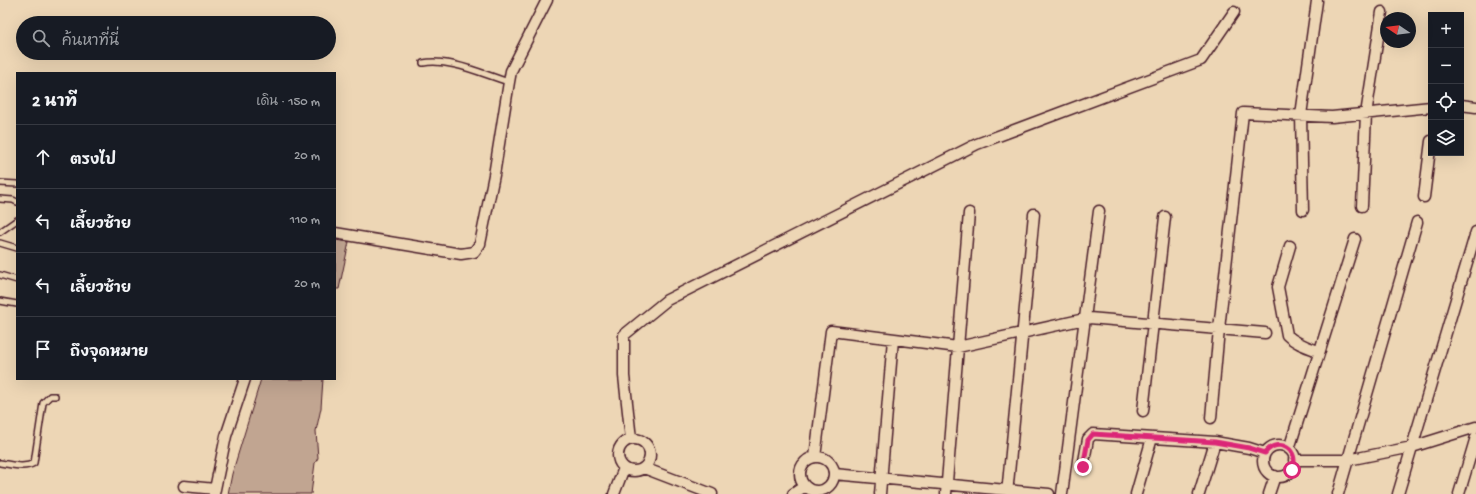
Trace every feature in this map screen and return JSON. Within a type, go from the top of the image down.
[{"type":"street","points":[[336,233],[462,254],[474,252],[480,244],[494,175],[508,82],[516,61],[547,0]]},
{"type":"street","points":[[1303,210],[1301,115],[1317,2]]},
{"type":"street","points":[[631,439],[624,376],[624,335],[667,300],[977,144],[1201,60],[1234,12]]},
{"type":"street","points":[[1362,206],[1366,114],[1380,25]]},
{"type":"street","points":[[1464,105],[1476,107]]},
{"type":"street","points":[[1211,418],[1219,329],[1244,113],[1332,117],[1428,107]]},
{"type":"street","points":[[1424,197],[1429,156]]},
{"type":"street","points":[[1062,494],[1099,211]]},
{"type":"street","points":[[947,489],[969,213]]},
{"type":"street","points":[[1008,492],[1034,214]]},
{"type":"street","points":[[1143,411],[1165,217]]},
{"type":"street","points":[[1338,494],[1417,222]]},
{"type":"street","points":[[1398,494],[1476,232]]},
{"type":"street","points":[[1289,449],[1318,351],[1355,239]]},
{"type":"street","points":[[1290,246],[1278,287],[1287,335],[1299,344],[1318,351]]},
{"type":"street","points":[[815,457],[831,331],[958,347],[1089,318],[1265,333]]},
{"type":"street","points":[[880,494],[893,338]]},
{"type":"street","points":[[184,486],[214,492],[226,436],[245,380]]},
{"type":"street","points":[[1294,460],[1348,460],[1412,447],[1476,427]]},
{"type":"street","points":[[1083,467],[1088,440],[1093,434],[1215,442],[1249,448],[1265,453]]},
{"type":"street","points":[[1459,494],[1476,437]]},
{"type":"street","points":[[1136,494],[1152,438]]},
{"type":"street","points":[[631,439],[642,440],[649,448],[650,459],[648,464],[644,468],[634,471],[624,468],[619,459],[619,448],[626,441],[631,439]]},
{"type":"street","points":[[1198,494],[1215,442]]},
{"type":"street","points":[[1276,445],[1280,445],[1289,449],[1293,454],[1294,465],[1284,476],[1275,476],[1268,473],[1264,467],[1263,460],[1265,453],[1276,445]]},
{"type":"street","points":[[793,494],[808,490],[820,491],[825,489],[833,480],[834,474],[831,463],[821,457],[810,458],[802,466],[800,477],[808,490]]},
{"type":"street","points":[[614,494],[624,468]]},
{"type":"street","points":[[644,468],[712,494]]},
{"type":"street","points":[[834,474],[881,479],[947,489],[1049,494]]},
{"type":"street","points":[[1269,494],[1275,476]]},
{"type":"lane","points":[[422,63],[431,62],[451,64],[508,82]]},
{"type":"lane","points":[[0,183],[16,184]]},
{"type":"lane","points":[[0,199],[16,202]]},
{"type":"lane","points":[[0,232],[16,221]]},
{"type":"lane","points":[[0,243],[16,248]]},
{"type":"lane","points":[[0,275],[16,280]]},
{"type":"lane","points":[[0,301],[16,304]]},
{"type":"lane","points":[[0,463],[23,466],[30,466],[34,463],[43,403],[50,396],[55,396]]},
{"type":"building","points":[[336,240],[349,242],[339,289],[336,289]]},
{"type":"building","points":[[261,380],[323,380],[321,408],[316,431],[318,458],[315,463],[311,494],[228,494],[232,474]]},
{"type":"route","points":[[1083,467],[1088,440],[1093,434],[1215,442],[1236,445],[1265,453],[1271,447],[1280,445],[1289,449],[1293,454],[1294,465],[1292,470]]}]
